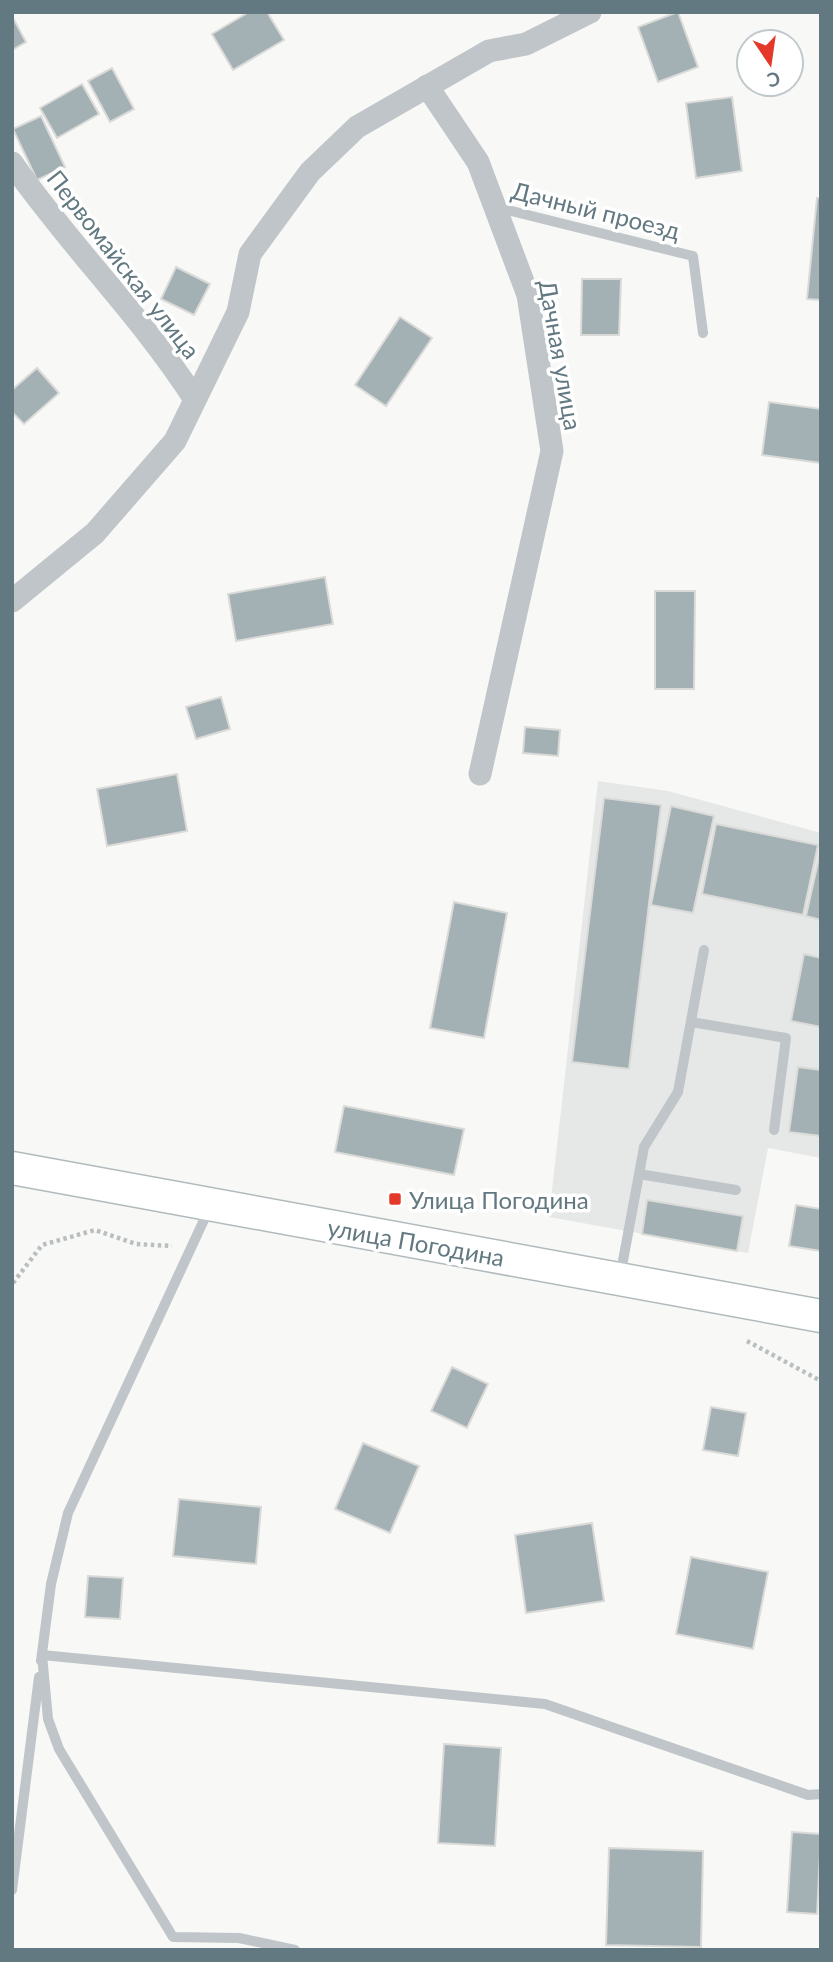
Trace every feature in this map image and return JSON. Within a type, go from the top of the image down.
[{"type":"main road","name":"улица Погодина","points":[[12,1168],[821,1316]]},
{"type":"street","points":[[12,601],[95,533],[174,441],[238,312],[250,254],[310,172],[357,127],[427,86],[489,51],[526,44],[590,12]]},
{"type":"street","name":"Дачная улица","points":[[427,86],[478,162],[528,295],[552,451],[480,774]]},
{"type":"street","name":"Первомайская улица","points":[[12,163],[42,206],[167,357],[194,398]]},
{"type":"lane","name":"Дачный проезд","points":[[495,207],[693,256],[703,333]]},
{"type":"lane","points":[[620,1279],[644,1147],[678,1092],[704,950]]},
{"type":"lane","points":[[691,1022],[786,1038],[774,1130]]},
{"type":"lane","points":[[639,1174],[736,1190]]},
{"type":"lane","points":[[12,1890],[51,1584],[68,1513],[211,1205]]},
{"type":"lane","points":[[42,1655],[545,1704],[808,1795],[821,1794]]},
{"type":"lane","points":[[42,1655],[48,1719],[59,1749],[173,1937],[173,1950]]},
{"type":"lane","points":[[173,1937],[239,1938],[295,1950]]},
{"type":"path","points":[[13,1283],[42,1245],[95,1230],[136,1244],[191,1247]]},
{"type":"path","points":[[747,1341],[821,1381]]},
{"type":"shaded area","points":[[598,781],[668,791],[821,833],[821,1158],[768,1148],[748,1253],[549,1217]]},
{"type":"building","points":[[249,12],[267,12],[284,40],[233,70],[212,34]]},
{"type":"building","points":[[678,12],[698,67],[658,82],[638,27]]},
{"type":"building","points":[[12,16],[26,42],[12,50]]},
{"type":"building","points":[[112,68],[134,109],[110,122],[88,81]]},
{"type":"building","points":[[82,84],[99,114],[57,138],[40,108]]},
{"type":"building","points":[[732,97],[742,171],[696,178],[686,103]]},
{"type":"building","points":[[41,116],[65,167],[37,180],[13,129]]},
{"type":"building","points":[[817,198],[821,198],[821,300],[807,299]]},
{"type":"building","points":[[176,267],[210,284],[194,315],[161,299]]},
{"type":"building","points":[[582,279],[621,279],[619,335],[581,335]]},
{"type":"building","points":[[400,317],[432,338],[386,406],[355,385]]},
{"type":"building","points":[[37,368],[59,393],[24,424],[12,412],[12,390]]},
{"type":"building","points":[[769,402],[821,409],[821,463],[762,455]]},
{"type":"building","points":[[325,577],[333,624],[236,641],[228,594]]},
{"type":"building","points":[[655,591],[695,591],[694,689],[655,689]]},
{"type":"building","points":[[221,697],[230,729],[196,739],[186,707]]},
{"type":"building","points":[[525,727],[560,730],[558,756],[523,753]]},
{"type":"building","points":[[177,774],[187,831],[107,846],[97,789]]},
{"type":"building","points":[[604,798],[661,805],[629,1069],[572,1062]]},
{"type":"building","points":[[671,806],[714,816],[693,913],[651,905]]},
{"type":"building","points":[[716,824],[818,845],[803,915],[702,894]]},
{"type":"building","points":[[821,849],[821,920],[806,916]]},
{"type":"building","points":[[454,902],[507,913],[484,1038],[430,1028]]},
{"type":"building","points":[[804,954],[821,958],[821,1027],[791,1021]]},
{"type":"building","points":[[798,1067],[821,1070],[821,1136],[789,1132]]},
{"type":"building","points":[[344,1106],[464,1129],[454,1175],[335,1152]]},
{"type":"building","points":[[647,1200],[743,1216],[737,1251],[642,1234]]},
{"type":"building","points":[[796,1205],[821,1209],[821,1251],[789,1246]]},
{"type":"building","points":[[452,1367],[488,1384],[467,1428],[431,1411]]},
{"type":"building","points":[[711,1407],[746,1413],[738,1456],[703,1450]]},
{"type":"building","points":[[363,1443],[419,1466],[390,1533],[335,1509]]},
{"type":"building","points":[[179,1499],[261,1507],[256,1564],[173,1556]]},
{"type":"building","points":[[592,1523],[604,1601],[526,1613],[515,1535]]},
{"type":"building","points":[[691,1557],[768,1572],[753,1649],[676,1634]]},
{"type":"building","points":[[88,1576],[123,1578],[120,1619],[85,1617]]},
{"type":"building","points":[[444,1744],[501,1748],[495,1846],[438,1843]]},
{"type":"building","points":[[792,1832],[821,1834],[817,1914],[787,1912]]},
{"type":"building","points":[[609,1848],[703,1851],[701,1947],[606,1945]]},
{"type":"place","name":"Улица Погодина","points":[[395,1199]]}]
